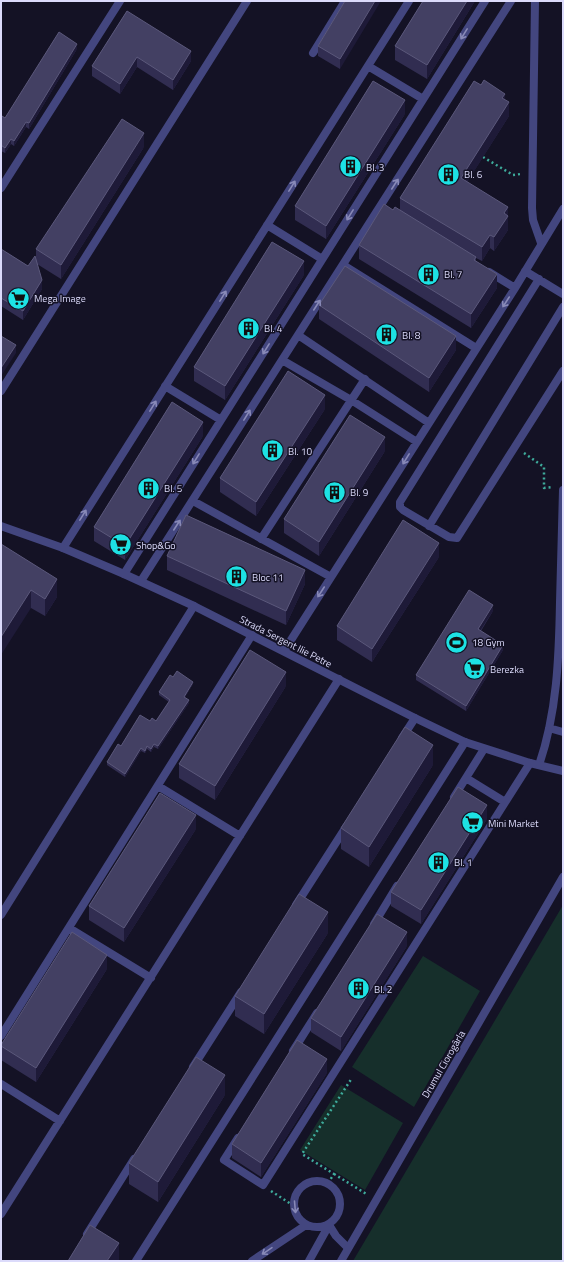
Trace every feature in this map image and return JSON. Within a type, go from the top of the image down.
[{"type":"street","points":[[1,188],[120,1]]},
{"type":"street","points":[[1,391],[247,1]]},
{"type":"street","points":[[313,53],[345,1]]},
{"type":"street","points":[[62,548],[409,1]]},
{"type":"street","points":[[124,574],[485,1]]},
{"type":"street","points":[[141,581],[343,265],[384,208],[511,1]]},
{"type":"street","points":[[535,1],[533,220],[541,244]]},
{"type":"street","points":[[368,66],[423,99]]},
{"type":"street","points":[[284,651],[515,288],[563,209]]},
{"type":"street","points":[[267,225],[322,259]]},
{"type":"street","points":[[343,265],[476,348]]},
{"type":"street","points":[[481,267],[515,288]]},
{"type":"street","points":[[525,271],[563,294]]},
{"type":"street","points":[[539,279],[400,502],[400,507],[449,537],[457,538],[563,371]]},
{"type":"street","points":[[429,526],[563,307]]},
{"type":"street","points":[[298,335],[429,422]]},
{"type":"street","points":[[282,360],[351,400],[417,442]]},
{"type":"street","points":[[261,539],[365,379]]},
{"type":"street","points":[[165,386],[221,420]]},
{"type":"street","points":[[539,765],[557,682],[559,646],[560,488]]},
{"type":"street","points":[[193,500],[331,577]]},
{"type":"street","name":"Strada Sergent Ilie Petre","points":[[1,526],[62,548],[141,581],[465,742],[530,763],[563,771]]},
{"type":"street","points":[[1,915],[194,606]]},
{"type":"street","points":[[1,1036],[252,635]]},
{"type":"street","points":[[1,1214],[339,679]]},
{"type":"street","points":[[400,742],[415,718]]},
{"type":"street","points":[[548,728],[563,732]]},
{"type":"street","points":[[136,1261],[465,742]]},
{"type":"street","points":[[449,805],[484,749]]},
{"type":"street","points":[[240,1134],[224,1160],[263,1185],[530,763]]},
{"type":"street","points":[[466,778],[505,802]]},
{"type":"street","points":[[158,786],[240,836]]},
{"type":"street","points":[[292,910],[348,823]]},
{"type":"street","points":[[370,929],[404,877]]},
{"type":"street","name":"Drumul Ciorogârla","points":[[341,1261],[563,877]]},
{"type":"street","points":[[69,928],[151,978]]},
{"type":"street","points":[[190,1072],[245,984]]},
{"type":"street","points":[[290,1056],[324,1003]]},
{"type":"street","points":[[1,1084],[60,1121]]},
{"type":"street","points":[[83,1241],[138,1153]]},
{"type":"street","points":[[308,1261],[329,1225],[335,1220],[341,1206],[337,1191],[328,1183],[317,1180],[310,1182],[298,1191],[294,1206],[296,1214],[306,1225],[317,1228],[329,1225]]},
{"type":"street","points":[[252,1261],[306,1225]]},
{"type":"street","points":[[329,1225],[336,1236],[348,1248]]},
{"type":"path","points":[[483,157],[513,175],[533,172]]},
{"type":"path","points":[[515,447],[544,467],[544,488],[560,488]]},
{"type":"path","points":[[352,1078],[302,1154],[376,1200]]},
{"type":"path","points":[[328,1183],[334,1174]]},
{"type":"path","points":[[263,1185],[294,1206]]},
{"type":"green space","points":[[563,905],[563,1261],[353,1261]]},
{"type":"green space","points":[[423,956],[480,991],[414,1107],[352,1067]]},
{"type":"green space","points":[[341,1085],[403,1123],[365,1190],[300,1150]]},
{"type":"building","points":[[345,1],[375,1],[340,59],[318,46]]},
{"type":"building","points":[[423,1],[467,1],[427,65],[395,46]]},
{"type":"building","points":[[127,11],[191,51],[173,80],[137,57],[120,84],[92,66]]},
{"type":"building","points":[[59,32],[77,44],[29,123],[26,122],[14,141],[11,139],[5,148],[1,145],[1,118],[2,116],[5,118]]},
{"type":"building","name":"Bl. 6","points":[[484,80],[505,94],[502,98],[509,102],[461,178],[508,207],[504,213],[508,216],[494,237],[490,235],[482,247],[400,198],[474,81],[481,85]]},
{"type":"building","name":"Bl. 3","points":[[373,81],[405,100],[326,226],[295,206]]},
{"type":"building","points":[[122,119],[144,133],[61,265],[36,249]]},
{"type":"building","name":"Bl. 7","points":[[384,204],[393,210],[395,207],[476,257],[474,260],[497,274],[471,314],[359,245]]},
{"type":"building","name":"Bl. 4","points":[[272,242],[304,261],[225,386],[194,367]]},
{"type":"building","name":"Mega Image","points":[[1,249],[28,266],[35,256],[42,280],[23,311],[1,298]]},
{"type":"building","name":"Bl. 8","points":[[345,266],[456,336],[429,378],[319,305]]},
{"type":"building","points":[[1,336],[16,345],[1,368]]},
{"type":"building","name":"Bl. 10","points":[[288,371],[325,395],[256,502],[220,478]]},
{"type":"building","name":"Bl. 5","points":[[172,402],[203,422],[125,546],[94,527]]},
{"type":"building","name":"Bl. 9","points":[[350,415],[385,437],[319,542],[284,519]]},
{"type":"building","name":"Bloc 11","points":[[186,515],[305,570],[286,611],[167,556]]},
{"type":"building","points":[[403,520],[439,543],[372,649],[337,626]]},
{"type":"building","points":[[1,544],[57,579],[45,599],[31,590],[1,637]]},
{"type":"building","points":[[469,590],[493,605],[478,629],[503,645],[466,706],[416,675]]},
{"type":"building","points":[[250,650],[286,672],[215,786],[179,764]]},
{"type":"building","points":[[177,671],[193,682],[184,697],[189,700],[158,746],[154,744],[151,749],[147,746],[145,751],[141,748],[125,774],[107,762],[118,744],[121,746],[140,715],[150,721],[152,718],[156,721],[170,700],[159,692],[170,675],[173,677]]},
{"type":"building","points":[[405,727],[433,745],[369,847],[341,828]]},
{"type":"building","name":"Bl. 1","points":[[458,787],[487,805],[421,910],[391,892]]},
{"type":"building","points":[[160,793],[196,815],[124,928],[89,906]]},
{"type":"building","points":[[299,894],[328,912],[264,1014],[235,996]]},
{"type":"building","name":"Bl. 2","points":[[377,914],[407,932],[341,1037],[311,1018]]},
{"type":"building","points":[[72,932],[107,955],[36,1068],[1,1045]]},
{"type":"building","points":[[297,1040],[327,1059],[261,1163],[232,1144]]},
{"type":"building","points":[[196,1057],[225,1075],[158,1182],[129,1163]]},
{"type":"building","points":[[90,1225],[119,1243],[107,1261],[68,1261]]},
{"type":"place","name":"Bl. 3","points":[[350,167]]},
{"type":"place","name":"Bl. 6","points":[[448,174]]},
{"type":"place","name":"Bl. 7","points":[[428,274]]},
{"type":"place","name":"Mega Image","points":[[19,298]]},
{"type":"place","name":"Bl. 4","points":[[249,328]]},
{"type":"place","name":"Bl. 8","points":[[387,335]]},
{"type":"place","name":"Bl. 10","points":[[272,451]]},
{"type":"place","name":"Bl. 5","points":[[148,488]]},
{"type":"place","name":"Bl. 9","points":[[334,492]]},
{"type":"place","name":"Shop&Go","points":[[121,545]]},
{"type":"place","name":"Bloc 11","points":[[236,577]]},
{"type":"place","name":"18 Gym","points":[[456,642]]},
{"type":"place","name":"Berezka","points":[[475,669]]},
{"type":"place","name":"Mini Market","points":[[473,823]]},
{"type":"place","name":"Bl. 1","points":[[439,862]]},
{"type":"place","name":"Bl. 2","points":[[359,989]]}]
